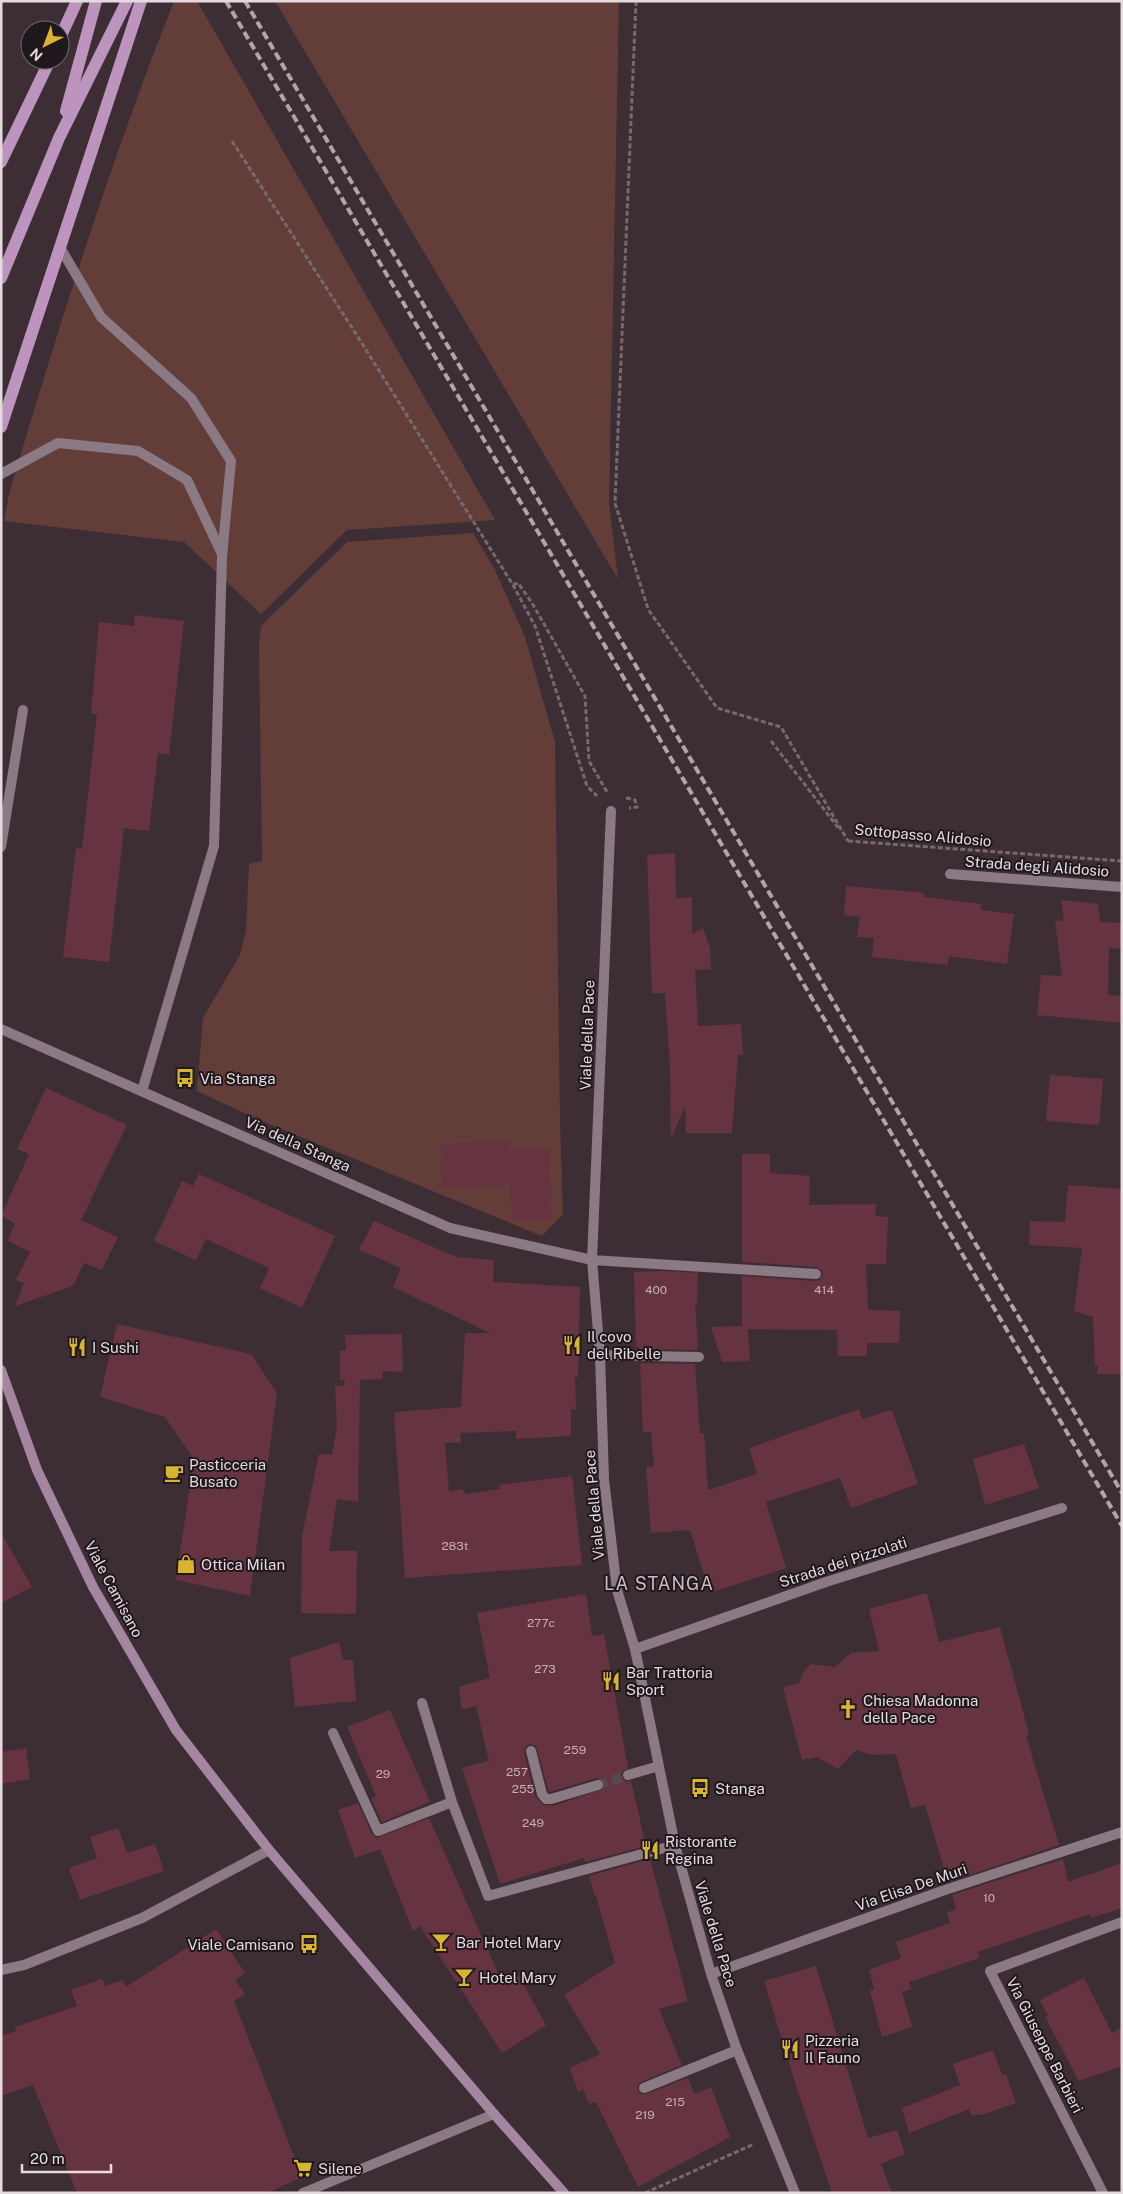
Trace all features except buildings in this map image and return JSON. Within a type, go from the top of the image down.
[{"type":"main road","points":[[68,20],[77,1]]},
{"type":"main road","points":[[59,138],[96,1]]},
{"type":"main road","points":[[1,278],[59,138],[127,1]]},
{"type":"main road","points":[[1,427],[82,187],[141,1]]},
{"type":"main road","points":[[1,162],[45,70]]},
{"type":"main road","name":"Viale Camisano","points":[[1,1370],[37,1470],[93,1587],[176,1730],[269,1850],[494,2114],[564,2193]]},
{"type":"street","points":[[61,249],[101,317],[191,398],[231,461],[222,556],[214,846],[142,1091]]},
{"type":"street","points":[[1,474],[58,443],[138,451],[187,480],[222,556]]},
{"type":"street","points":[[1,847],[23,710]]},
{"type":"street","name":"Viale della Pace","points":[[612,811],[592,1260],[600,1355],[604,1479],[616,1581],[635,1649],[674,1845],[711,1974],[738,2050],[795,2193]]},
{"type":"street","name":"Strada degli Alidosio","points":[[950,874],[1122,887]]},
{"type":"street","name":"Via della Stanga","points":[[1,1029],[450,1228],[592,1260]]},
{"type":"street","points":[[592,1260],[816,1274]]},
{"type":"street","points":[[600,1355],[699,1357]]},
{"type":"street","name":"Strada dei Pizzolati","points":[[635,1649],[826,1582],[1062,1508]]},
{"type":"street","points":[[422,1703],[452,1802],[488,1896],[674,1845]]},
{"type":"street","points":[[333,1733],[378,1831],[452,1802]]},
{"type":"street","points":[[531,1752],[542,1794],[546,1799],[552,1799],[598,1785]]},
{"type":"street","points":[[628,1775],[659,1766]]},
{"type":"street","name":"Via Elisa De Muri","points":[[711,1974],[942,1892],[1122,1832]]},
{"type":"street","points":[[1,1970],[24,1965],[142,1918],[269,1850]]},
{"type":"street","name":"Via Giuseppe Barbieri","points":[[1103,2193],[990,1971],[1122,1922]]},
{"type":"street","points":[[644,2088],[738,2050]]},
{"type":"street","points":[[303,2193],[494,2114]]},
{"type":"path","points":[[636,1],[615,503],[648,609],[718,708],[781,727],[848,841]]},
{"type":"path","points":[[232,141],[363,345],[513,585],[535,626],[587,786],[612,811]]},
{"type":"path","points":[[513,585],[518,584],[532,603],[585,696],[589,761],[608,794]]},
{"type":"path","name":"Sottopasso Alidosio","points":[[771,741],[848,841],[1122,861]]},
{"type":"path","points":[[617,796],[635,800]]},
{"type":"path","points":[[645,2193],[772,2136]]},
{"type":"shaded area","points":[[174,1],[197,1],[495,520],[347,530],[261,614],[184,542],[4,521],[9,494],[86,246],[128,123]]},
{"type":"shaded area","points":[[275,1],[619,1],[609,503],[618,579]]},
{"type":"shaded area","points":[[473,533],[494,568],[525,637],[555,742],[563,1214],[542,1236],[262,1121],[197,1091],[203,1018],[240,955],[246,931],[249,864],[262,861],[259,644],[261,626],[347,542]]},
{"type":"tunnel","points":[[598,1785],[628,1775]]},
{"type":"railway","points":[[226,1],[1122,1526]]},
{"type":"railway","points":[[245,1],[1122,1493]]},
{"type":"place","name":"Via Stanga","points":[[185,1078]]},
{"type":"place","name":"Il covo del Ribelle","points":[[572,1345]]},
{"type":"place","name":"I Sushi","points":[[77,1347]]},
{"type":"place","name":"Pasticceria Busato","points":[[174,1473]]},
{"type":"place","name":"Ottica Milan","points":[[186,1564]]},
{"type":"place","name":"Bar Trattoria Sport","points":[[611,1681]]},
{"type":"place","name":"Chiesa Madonna della Pace","points":[[848,1709]]},
{"type":"place","name":"Stanga","points":[[700,1788]]},
{"type":"place","name":"Ristorante Regina","points":[[650,1850]]},
{"type":"place","name":"Bar Hotel Mary","points":[[441,1942]]},
{"type":"place","name":"Viale Camisano","points":[[309,1944]]},
{"type":"place","name":"Hotel Mary","points":[[464,1977]]},
{"type":"place","name":"Pizzeria Il Fauno","points":[[790,2049]]},
{"type":"place","name":"Silene","points":[[303,2168]]},
{"type":"district","name":"LA STANGA","points":[[659,1583]]}]
